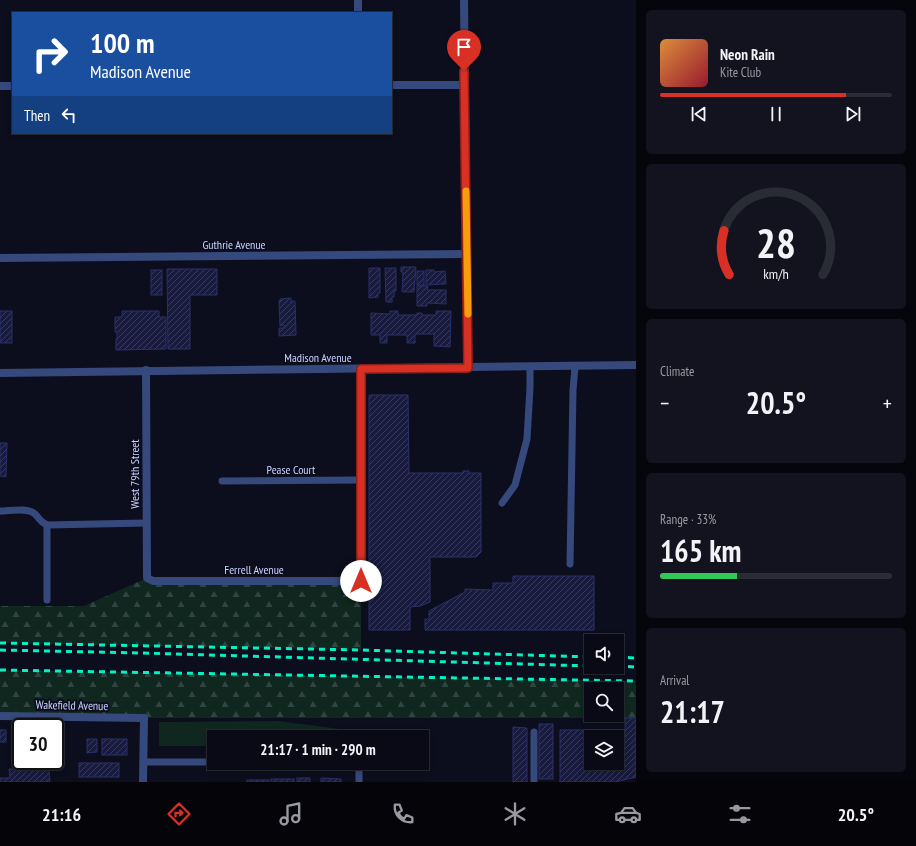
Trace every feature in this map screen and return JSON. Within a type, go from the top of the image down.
[{"type":"street","points":[[358,0],[358,12]]},
{"type":"street","points":[[464,0],[468,368]]},
{"type":"street","points":[[392,85],[464,85]]},
{"type":"street","points":[[0,86],[12,86]]},
{"type":"street","name":"Guthrie Avenue","points":[[0,258],[467,254]]},
{"type":"street","name":"Madison Avenue","points":[[0,373],[146,370],[636,366]]},
{"type":"street","points":[[360,480],[361,369]]},
{"type":"street","name":"West 79th Street","points":[[146,370],[147,578]]},
{"type":"street","name":"Ferrell Avenue","points":[[147,578],[154,581],[361,581],[360,480]]},
{"type":"street","name":"Wakefield Avenue","points":[[0,716],[144,718],[144,762]]},
{"type":"street","points":[[143,782],[144,762]]},
{"type":"lane","points":[[570,564],[574,366]]},
{"type":"lane","points":[[502,503],[515,485],[526,439],[530,367]]},
{"type":"lane","name":"Pease Court","points":[[222,480],[360,480]]},
{"type":"lane","points":[[0,511],[29,510],[35,514],[40,521],[47,525],[146,523]]},
{"type":"lane","points":[[47,525],[47,600]]},
{"type":"lane","points":[[534,732],[534,782]]},
{"type":"lane","points":[[144,762],[207,762]]},
{"type":"lane","points":[[359,770],[359,782]]},
{"type":"green space","points":[[147,578],[361,581],[361,650],[0,643],[0,606],[84,606]]},
{"type":"green space","points":[[0,670],[636,681],[636,718],[624,718],[624,682],[584,682],[584,718],[144,718],[0,716]]},
{"type":"green space","points":[[279,721],[340,730],[207,730],[207,746],[159,746],[159,722]]},
{"type":"building","points":[[401,267],[416,267],[414,292],[402,292],[403,272],[401,272]]},
{"type":"building","points":[[369,268],[380,268],[380,293],[378,293],[378,297],[369,298]]},
{"type":"building","points":[[385,268],[396,268],[396,291],[394,291],[392,302],[386,302]]},
{"type":"building","points":[[167,269],[217,269],[217,295],[190,295],[190,349],[168,349]]},
{"type":"building","points":[[151,270],[162,270],[162,295],[151,295]]},
{"type":"building","points":[[426,270],[434,270],[434,272],[445,271],[446,284],[426,285]]},
{"type":"building","points":[[417,271],[424,271],[424,285],[417,285]]},
{"type":"building","points":[[417,286],[428,286],[427,290],[446,290],[446,304],[427,303],[427,306],[417,306]]},
{"type":"building","points":[[291,298],[291,301],[295,301],[296,335],[279,336],[279,328],[284,328],[284,325],[280,326],[279,301],[280,299]]},
{"type":"building","points":[[0,311],[12,311],[12,343],[0,343]]},
{"type":"building","points":[[122,311],[159,311],[159,317],[166,317],[166,349],[116,350],[117,332],[115,332],[115,317],[122,317]]},
{"type":"building","points":[[390,311],[398,311],[398,315],[417,315],[417,313],[422,313],[422,315],[436,315],[436,311],[451,311],[450,347],[434,346],[434,334],[415,334],[415,343],[407,343],[407,335],[387,335],[387,343],[380,343],[380,335],[371,335],[371,313],[390,314]]},
{"type":"building","points":[[369,395],[408,395],[409,473],[463,473],[463,471],[469,471],[469,473],[481,473],[481,552],[476,557],[430,557],[430,602],[420,606],[410,607],[410,630],[369,630]]},
{"type":"building","points":[[0,443],[7,443],[6,477],[0,476]]},
{"type":"building","points":[[513,576],[594,576],[594,630],[425,630],[425,619],[429,619],[429,611],[465,592],[465,589],[493,590],[493,583],[513,583]]},
{"type":"building","points":[[625,718],[636,718],[636,777],[615,782],[560,782],[560,730],[584,730],[584,770],[624,770]]},
{"type":"building","points":[[539,724],[553,724],[553,779],[539,779]]},
{"type":"building","points":[[513,727],[527,728],[527,782],[513,782]]},
{"type":"building","points":[[0,730],[6,730],[6,742],[0,742]]},
{"type":"building","points":[[87,739],[97,739],[97,752],[87,753]]},
{"type":"building","points":[[102,739],[127,739],[127,755],[102,755]]},
{"type":"building","points":[[79,763],[119,763],[119,777],[79,777]]},
{"type":"building","points":[[9,769],[49,770],[50,782],[0,782],[0,778],[10,778]]},
{"type":"building","points":[[297,778],[310,778],[310,782],[297,782]]},
{"type":"building","points":[[321,778],[341,779],[341,782],[321,782]]},
{"type":"building","points":[[271,779],[294,779],[294,782],[271,782]]},
{"type":"building","points":[[247,780],[269,780],[269,782],[247,782]]},
{"type":"railway","points":[[0,643],[361,650],[584,657]]},
{"type":"railway","points":[[0,650],[584,666]]},
{"type":"railway","points":[[624,657],[636,658]]},
{"type":"railway","points":[[624,666],[636,667]]},
{"type":"railway","points":[[0,670],[636,681]]},
{"type":"slow traffic","points":[[466,191],[468,314]]},
{"type":"route","points":[[361,581],[361,369],[468,368],[464,71]]}]
